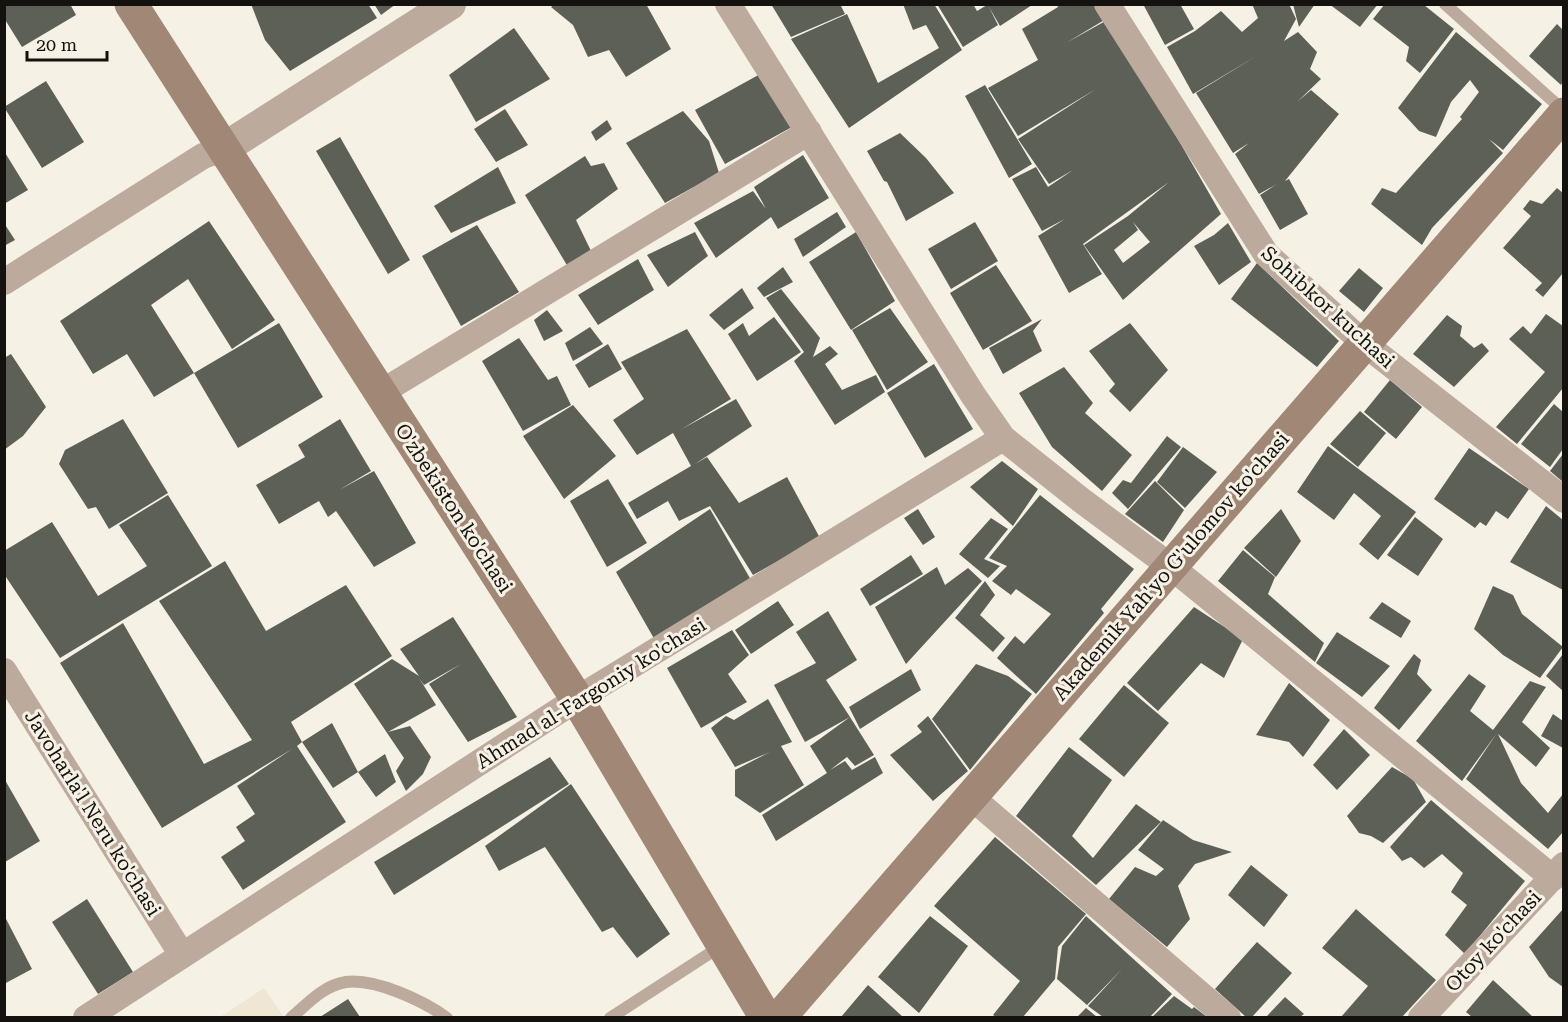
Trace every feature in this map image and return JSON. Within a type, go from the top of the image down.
[{"type":"main road","name":"O'zbekiston ko'chasi","points":[[131,4],[577,699],[766,1017]]},
{"type":"main road","name":"Akademik Yah'yo G'ulomov ko'chasi","points":[[779,1017],[1170,566],[1366,345],[1563,113]]},
{"type":"street","points":[[4,282],[203,156],[223,149],[450,4]]},
{"type":"street","points":[[728,4],[973,395],[1003,438],[1170,566],[1558,871]]},
{"type":"street","name":"Sohibkor kuchasi","points":[[1107,4],[1266,254],[1366,345],[1563,500]]},
{"type":"street","points":[[380,393],[809,132]]},
{"type":"street","name":"Ahmad al-Fargoniy ko'chasi","points":[[86,1017],[577,699],[1003,438]]},
{"type":"street","name":"Javoharla'l Neru ko'chasi","points":[[4,671],[182,956]]},
{"type":"street","points":[[970,796],[1228,1017]]},
{"type":"street","name":"Otoy ko'chasi","points":[[1421,1017],[1558,871]]},
{"type":"lane","points":[[1445,4],[1563,113]]},
{"type":"lane","points":[[610,1017],[722,945]]},
{"type":"lane","points":[[291,1017],[324,990],[346,982],[398,992],[447,1017]]},
{"type":"shaded area","points":[[264,988],[284,1017],[220,1017]]},
{"type":"building","points":[[4,4],[70,4],[76,15],[22,47],[4,18]]},
{"type":"building","points":[[251,4],[368,4],[377,18],[290,71],[265,40]]},
{"type":"building","points":[[374,4],[396,4],[381,15]]},
{"type":"building","points":[[555,4],[646,4],[671,49],[626,77],[609,50],[588,57],[573,25],[551,7]]},
{"type":"building","points":[[771,4],[840,4],[845,14],[791,37]]},
{"type":"building","points":[[903,4],[934,4],[962,50],[849,128],[791,39],[847,14],[878,83],[939,48],[926,25],[913,30]]},
{"type":"building","points":[[937,4],[973,4],[977,11],[987,5],[1032,5],[1000,26],[989,7],[998,25],[963,47]]},
{"type":"building","points":[[1057,4],[1097,4],[1106,19],[1066,43],[1109,19],[1221,214],[1123,300],[1084,245],[1128,216],[1169,182],[1083,244],[1102,274],[1069,293],[1038,236],[1065,219],[1042,231],[1012,179],[1036,167],[1048,187],[1073,170],[1049,184],[1018,139],[1096,89],[1018,136],[988,88],[1038,60],[1022,29],[1058,7]],"holes":[[[1133,222],[1150,242],[1123,263],[1114,250],[1138,230]]]},
{"type":"building","points":[[1143,4],[1180,4],[1194,29],[1165,45]]},
{"type":"building","points":[[1252,4],[1289,4],[1296,19],[1284,41],[1298,32],[1317,52],[1310,69],[1321,79],[1297,102],[1311,90],[1339,114],[1285,181],[1289,179],[1308,214],[1280,230],[1260,195],[1277,184],[1259,194],[1235,154],[1249,143],[1233,153],[1196,93],[1258,55],[1193,94],[1167,47],[1195,31],[1221,11],[1242,32],[1258,18]]},
{"type":"building","points":[[1293,4],[1315,4],[1299,27],[1296,16]]},
{"type":"building","points":[[1329,4],[1378,4],[1360,27]]},
{"type":"building","points":[[1384,5],[1424,5],[1454,29],[1420,73],[1406,61],[1409,47],[1373,19]]},
{"type":"building","points":[[1557,24],[1563,30],[1563,81],[1561,85],[1529,56]]},
{"type":"building","points":[[514,28],[550,79],[476,122],[449,75]]},
{"type":"building","points":[[1456,32],[1542,104],[1503,150],[1489,139],[1503,153],[1432,228],[1422,245],[1371,204],[1382,188],[1396,193],[1462,119],[1460,117],[1479,92],[1470,80],[1451,102],[1436,137],[1419,131],[1398,108]]},
{"type":"building","points":[[762,73],[792,127],[725,164],[695,110]]},
{"type":"building","points":[[46,81],[84,142],[42,168],[4,107]]},
{"type":"building","points":[[985,85],[1032,164],[1009,178],[965,96]]},
{"type":"building","points":[[505,109],[528,145],[496,162],[474,129]]},
{"type":"building","points":[[683,111],[709,141],[719,173],[665,203],[626,143]]},
{"type":"building","points":[[607,120],[612,129],[596,141],[591,132]]},
{"type":"building","points":[[900,133],[926,158],[954,193],[906,221],[887,182],[884,181],[867,151]]},
{"type":"building","points":[[340,137],[410,260],[388,274],[316,151]]},
{"type":"building","points":[[4,151],[28,190],[4,204]]},
{"type":"building","points":[[803,155],[829,198],[778,229],[771,217],[716,258],[694,223],[753,191],[766,209],[754,187]]},
{"type":"building","points":[[585,156],[591,166],[604,163],[618,189],[576,220],[593,255],[571,272],[525,195]]},
{"type":"building","points":[[498,167],[516,203],[451,233],[434,206]]},
{"type":"building","points":[[1557,188],[1563,193],[1563,273],[1543,297],[1535,290],[1542,283],[1503,248],[1531,216],[1523,209],[1530,200],[1542,204]]},
{"type":"building","points":[[837,212],[846,227],[803,257],[794,239]]},
{"type":"building","points":[[209,221],[275,320],[232,349],[188,279],[151,305],[194,373],[154,397],[127,354],[93,374],[60,321]]},
{"type":"building","points":[[975,222],[998,261],[951,289],[928,249]]},
{"type":"building","points":[[4,223],[15,240],[4,246]]},
{"type":"building","points":[[1228,223],[1251,262],[1219,285],[1194,246],[1214,235]]},
{"type":"building","points":[[477,225],[519,292],[461,326],[422,256]]},
{"type":"building","points":[[695,232],[708,256],[668,287],[647,255]]},
{"type":"building","points":[[856,232],[895,301],[851,330],[809,262]]},
{"type":"building","points":[[638,259],[654,290],[598,325],[578,295]]},
{"type":"building","points":[[1257,263],[1339,341],[1317,367],[1231,299]]},
{"type":"building","points":[[996,265],[1032,321],[983,350],[950,293]]},
{"type":"building","points":[[783,267],[793,282],[764,297],[757,288]]},
{"type":"building","points":[[1359,268],[1383,288],[1364,312],[1339,291]]},
{"type":"building","points":[[742,288],[754,308],[724,330],[709,315]]},
{"type":"building","points":[[781,289],[820,338],[813,357],[830,346],[838,354],[825,364],[842,390],[876,375],[885,392],[835,425],[794,361],[804,352],[766,298]]},
{"type":"building","points":[[890,308],[928,362],[887,390],[852,330]]},
{"type":"building","points":[[547,310],[563,331],[544,341],[534,320]]},
{"type":"building","points":[[1546,314],[1563,326],[1563,388],[1517,444],[1496,427],[1545,372],[1509,339],[1523,326],[1531,334]]},
{"type":"building","points":[[1447,315],[1462,326],[1460,336],[1474,348],[1482,343],[1489,351],[1454,387],[1413,354]]},
{"type":"building","points":[[774,317],[801,352],[757,381],[728,334],[743,323],[749,336]]},
{"type":"building","points":[[1042,319],[1033,331],[1042,351],[1003,374],[989,348]]},
{"type":"building","points":[[279,323],[323,397],[238,448],[194,373]]},
{"type":"building","points":[[1130,323],[1168,370],[1130,412],[1109,391],[1115,384],[1089,351]]},
{"type":"building","points":[[590,327],[603,344],[573,361],[565,343]]},
{"type":"building","points":[[687,329],[731,399],[682,429],[736,399],[752,426],[695,464],[707,457],[739,503],[787,477],[820,538],[753,575],[710,506],[679,521],[668,501],[637,519],[628,503],[691,466],[673,433],[637,455],[613,420],[644,399],[621,362]]},
{"type":"building","points":[[519,338],[548,380],[557,376],[571,405],[523,431],[482,361]]},
{"type":"building","points":[[608,344],[622,369],[589,388],[575,365]]},
{"type":"building","points":[[11,354],[46,407],[23,436],[4,450],[4,358]]},
{"type":"building","points":[[934,364],[973,429],[925,458],[887,393]]},
{"type":"building","points":[[1064,367],[1093,403],[1085,413],[1132,455],[1102,491],[1052,447],[1019,393]]},
{"type":"building","points":[[1390,380],[1422,407],[1396,439],[1364,412]]},
{"type":"building","points":[[1554,404],[1563,412],[1563,449],[1550,467],[1521,444]]},
{"type":"building","points":[[573,405],[616,456],[564,499],[523,436]]},
{"type":"building","points":[[1360,411],[1386,433],[1358,467],[1330,444]]},
{"type":"building","points":[[123,419],[168,493],[109,529],[96,507],[88,509],[59,464],[65,450]]},
{"type":"building","points":[[340,419],[371,471],[339,490],[374,471],[416,543],[374,567],[336,511],[328,517],[319,501],[279,524],[256,485],[305,457],[298,445]]},
{"type":"building","points":[[1167,436],[1181,447],[1128,509],[1112,493],[1123,480],[1131,483]]},
{"type":"building","points":[[1328,446],[1416,512],[1378,560],[1359,544],[1381,516],[1354,493],[1334,520],[1297,492]]},
{"type":"building","points":[[1183,447],[1217,472],[1185,508],[1157,482]]},
{"type":"building","points":[[1469,448],[1529,489],[1508,519],[1496,511],[1486,526],[1480,522],[1475,528],[1434,499]]},
{"type":"building","points":[[1563,454],[1563,482],[1550,471]]},
{"type":"building","points":[[1002,461],[1038,489],[1013,526],[970,487]]},
{"type":"building","points":[[608,479],[647,543],[607,567],[570,501]]},
{"type":"building","points":[[1155,481],[1184,510],[1163,542],[1125,514]]},
{"type":"building","points":[[168,495],[212,566],[60,658],[4,574],[4,551],[52,522],[98,596],[147,566],[119,525]]},
{"type":"building","points":[[1040,495],[1134,569],[1101,609],[1104,613],[1036,694],[997,658],[1015,636],[1024,644],[1051,614],[1016,589],[1011,595],[992,581],[1007,566],[989,558]]},
{"type":"building","points":[[1546,506],[1563,520],[1563,590],[1510,562]]},
{"type":"building","points":[[710,509],[751,580],[656,642],[616,572]]},
{"type":"building","points":[[918,509],[935,537],[923,545],[904,518]]},
{"type":"building","points":[[1281,509],[1301,541],[1276,577],[1244,548]]},
{"type":"building","points":[[1415,517],[1443,539],[1418,576],[1387,555]]},
{"type":"building","points":[[991,518],[1008,529],[984,559],[1000,566],[988,578],[959,554]]},
{"type":"building","points":[[1243,550],[1275,577],[1268,594],[1324,643],[1315,662],[1218,581]]},
{"type":"building","points":[[911,555],[923,574],[870,606],[860,589]]},
{"type":"building","points":[[225,561],[266,631],[346,585],[392,656],[291,722],[302,742],[297,746],[346,822],[243,890],[221,857],[245,841],[236,827],[255,814],[237,786],[292,749],[162,828],[60,663],[123,623],[204,764],[252,740],[159,601]]},
{"type":"building","points":[[937,567],[945,585],[968,568],[982,581],[906,664],[875,607]]},
{"type":"building","points":[[985,581],[995,595],[980,615],[1005,638],[993,652],[955,618]]},
{"type":"building","points":[[1493,586],[1513,595],[1522,614],[1563,647],[1540,678],[1503,655],[1474,629]]},
{"type":"building","points":[[778,601],[794,625],[751,654],[735,630]]},
{"type":"building","points":[[1382,602],[1411,621],[1401,638],[1369,618]]},
{"type":"building","points":[[1194,607],[1243,639],[1224,678],[1201,663],[1158,711],[1127,683]]},
{"type":"building","points":[[828,611],[857,660],[826,680],[850,717],[805,742],[774,685],[816,663],[796,632]]},
{"type":"building","points":[[453,617],[517,717],[468,742],[429,684],[461,664],[424,685],[419,678],[436,705],[388,732],[410,726],[431,757],[423,774],[406,791],[396,771],[404,758],[354,684],[392,659],[419,676],[400,649]]},
{"type":"building","points":[[732,630],[749,655],[728,674],[747,702],[701,728],[667,668]]},
{"type":"building","points":[[1337,632],[1390,666],[1362,697],[1316,663]]},
{"type":"building","points":[[1414,654],[1421,660],[1417,674],[1432,690],[1399,730],[1374,708]]},
{"type":"building","points":[[1563,654],[1563,691],[1546,676]]},
{"type":"building","points":[[976,664],[1008,676],[1032,694],[970,770],[932,719]]},
{"type":"building","points":[[911,669],[921,690],[860,729],[849,707]]},
{"type":"building","points":[[1469,674],[1486,686],[1470,711],[1493,730],[1530,681],[1546,687],[1522,722],[1550,748],[1536,767],[1498,734],[1521,783],[1548,813],[1563,794],[1563,832],[1548,849],[1466,779],[1497,733],[1462,781],[1416,741]]},
{"type":"building","points":[[1289,683],[1330,720],[1303,757],[1289,742],[1256,735]]},
{"type":"building","points":[[1124,685],[1169,723],[1124,777],[1079,739]]},
{"type":"building","points":[[768,699],[792,742],[781,746],[804,785],[760,813],[735,796],[735,770],[770,752],[735,767],[711,728],[726,716],[734,720]]},
{"type":"building","points":[[1553,714],[1563,721],[1563,748],[1541,736]]},
{"type":"building","points":[[928,716],[968,771],[933,801],[890,755],[922,732],[917,726]]},
{"type":"building","points":[[850,717],[874,755],[855,766],[847,757],[830,770],[845,761],[852,770],[875,757],[883,773],[776,841],[762,815],[827,773],[810,746]]},
{"type":"building","points":[[332,723],[358,772],[333,788],[302,742]]},
{"type":"building","points":[[1344,729],[1370,755],[1337,790],[1313,765]]},
{"type":"building","points":[[1069,747],[1112,780],[1072,836],[1093,858],[1136,804],[1161,822],[1096,885],[1016,816]]},
{"type":"building","points":[[385,754],[396,782],[376,797],[358,772]]},
{"type":"building","points":[[550,757],[569,784],[394,895],[374,862]]},
{"type":"building","points":[[1392,767],[1413,779],[1426,802],[1383,843],[1371,836],[1359,833],[1347,816]]},
{"type":"building","points":[[5,780],[40,841],[5,862]]},
{"type":"building","points":[[571,784],[670,934],[637,958],[613,927],[602,932],[545,847],[499,871],[485,846]]},
{"type":"building","points":[[1431,800],[1525,881],[1465,954],[1445,935],[1467,905],[1451,892],[1463,873],[1442,854],[1424,868],[1411,857],[1402,861],[1390,847]]},
{"type":"building","points":[[1163,820],[1193,840],[1232,852],[1195,864],[1178,886],[1190,919],[1167,947],[1109,899],[1135,867],[1156,876],[1164,869],[1138,850]]},
{"type":"building","points":[[995,837],[1086,914],[1058,947],[1055,979],[1023,1017],[993,1015],[1020,981],[934,906]]},
{"type":"building","points":[[1251,865],[1288,895],[1264,927],[1228,895]]},
{"type":"building","points":[[87,899],[133,972],[98,994],[52,922]]},
{"type":"building","points":[[1356,909],[1436,980],[1402,1017],[1341,1017],[1368,986],[1322,948]]},
{"type":"building","points":[[1563,909],[1563,987],[1549,977],[1529,947]]},
{"type":"building","points":[[4,915],[32,969],[4,984]]},
{"type":"building","points":[[930,916],[968,946],[919,1013],[878,977]]},
{"type":"building","points":[[1086,916],[1172,994],[1150,1017],[1103,1017],[1088,1006],[1122,969],[1087,1005],[1057,979],[1062,946]]},
{"type":"building","points":[[1257,942],[1292,973],[1252,1017],[1246,1017],[1215,989]]},
{"type":"building","points":[[1493,980],[1533,1017],[1472,1017],[1466,1012]]},
{"type":"building","points":[[868,985],[903,1017],[841,1017]]},
{"type":"building","points":[[1174,996],[1192,1009],[1194,1007],[1207,1017],[1152,1017]]},
{"type":"building","points":[[1285,997],[1304,1014],[1300,1017],[1266,1017]]},
{"type":"building","points":[[348,999],[360,1017],[320,1017]]},
{"type":"building","points":[[1086,1008],[1097,1017],[1077,1017]]}]
